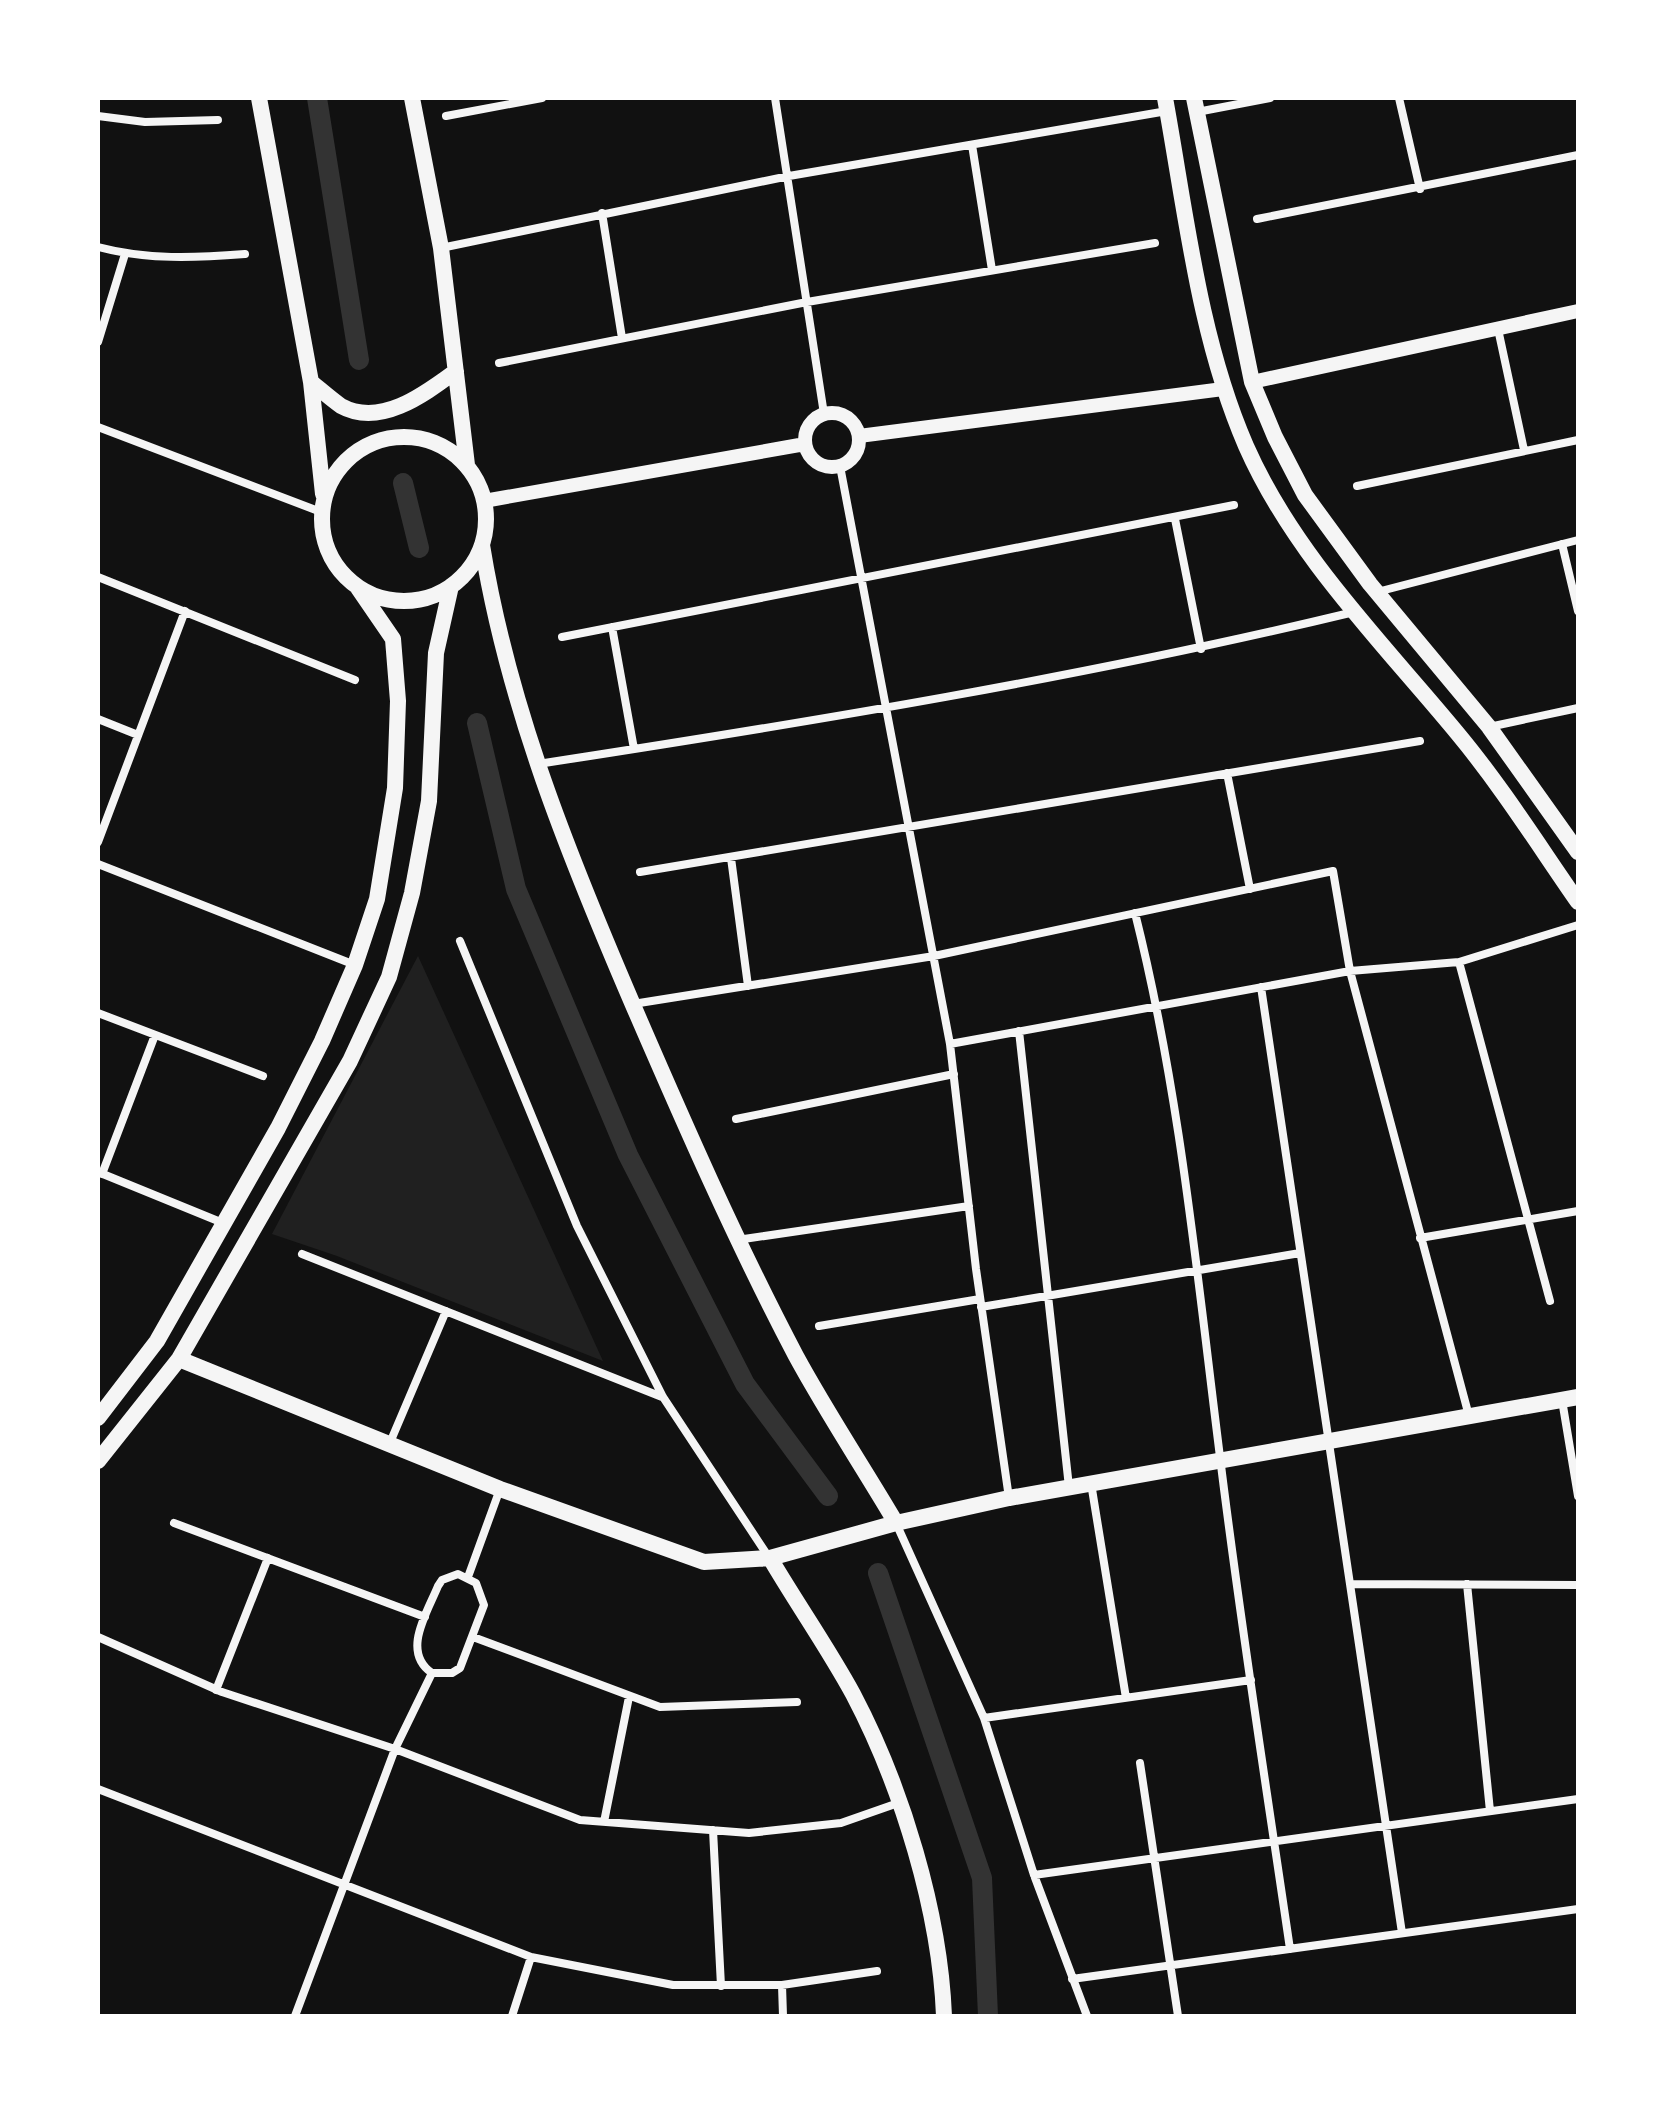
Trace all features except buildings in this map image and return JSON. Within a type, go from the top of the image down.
[{"type":"main road","points":[[98,1418],[157,1341],[310,1066],[355,965],[377,899],[395,788],[398,701],[393,639],[358,588],[339,570],[325,547],[321,512],[323,494],[311,382],[259,98]]},
{"type":"main road","points":[[358,588],[395,601],[434,596],[451,586],[470,568],[482,545],[486,523],[484,501],[467,465],[441,248],[412,98]]},
{"type":"main road","points":[[1166,105],[1223,389],[1247,448],[1279,509],[1355,612],[1469,747],[1578,902]]},
{"type":"main road","points":[[1196,105],[1252,382],[1275,437],[1305,495],[1376,592],[1489,727],[1578,852]]},
{"type":"main road","points":[[1202,291],[1216,301],[1222,300],[1231,285]]},
{"type":"main road","points":[[311,382],[343,407],[370,413],[420,398],[456,371]]},
{"type":"main road","points":[[1223,389],[1252,382]]},
{"type":"main road","points":[[323,494],[341,464],[369,443],[404,435],[439,444],[467,465]]},
{"type":"main road","points":[[1247,448],[1256,436],[1275,437]]},
{"type":"main road","points":[[482,545],[503,648],[537,764],[578,880],[737,1240],[798,1359],[896,1523]]},
{"type":"main road","points":[[98,1461],[179,1359],[350,1061],[389,977],[412,893],[429,801],[436,653],[451,586]]},
{"type":"main road","points":[[179,1359],[500,1489],[704,1562],[770,1558],[896,1523],[1009,1498],[1570,1398]]},
{"type":"main road","points":[[770,1558],[853,1695],[902,1802],[942,1967],[944,2016]]},
{"type":"street","points":[[446,116],[542,98]]},
{"type":"street","points":[[775,98],[824,414]]},
{"type":"street","points":[[1196,105],[1270,98]]},
{"type":"street","points":[[1399,98],[1420,189]]},
{"type":"street","points":[[441,248],[789,176],[972,145],[1166,105]]},
{"type":"street","points":[[98,116],[145,122],[218,120]]},
{"type":"street","points":[[972,145],[992,270]]},
{"type":"street","points":[[1257,219],[1420,189],[1578,155]]},
{"type":"street","points":[[602,213],[622,338]]},
{"type":"street","points":[[499,363],[807,302],[1155,243]]},
{"type":"street","points":[[98,247],[125,254],[180,259],[245,254]]},
{"type":"street","points":[[98,342],[125,254]]},
{"type":"street","points":[[1252,382],[1578,311]]},
{"type":"street","points":[[1498,329],[1524,450]]},
{"type":"street","points":[[859,436],[1223,389]]},
{"type":"street","points":[[824,414],[842,415],[850,420],[859,436],[857,452],[840,466],[831,467],[814,461],[805,444],[807,429],[824,414]]},
{"type":"street","points":[[98,427],[321,512]]},
{"type":"street","points":[[1357,486],[1578,440]]},
{"type":"street","points":[[484,501],[805,444]]},
{"type":"street","points":[[840,466],[950,1044],[981,1303],[1009,1498]]},
{"type":"street","points":[[562,637],[1234,505]]},
{"type":"street","points":[[1175,519],[1201,649]]},
{"type":"street","points":[[1376,592],[1578,540]]},
{"type":"street","points":[[1562,544],[1578,611]]},
{"type":"street","points":[[98,577],[355,680]]},
{"type":"street","points":[[98,842],[185,611]]},
{"type":"street","points":[[537,764],[886,707],[1201,649],[1355,612]]},
{"type":"street","points":[[612,627],[634,749]]},
{"type":"street","points":[[1489,727],[1578,708]]},
{"type":"street","points":[[98,719],[138,735]]},
{"type":"street","points":[[640,872],[1420,741]]},
{"type":"street","points":[[1227,773],[1250,889]]},
{"type":"street","points":[[731,858],[748,986]]},
{"type":"street","points":[[98,864],[355,965]]},
{"type":"street","points":[[633,1004],[934,956],[1333,871],[1350,971],[1469,1416]]},
{"type":"street","points":[[1135,913],[1158,1006],[1198,1271],[1220,1460],[1290,1949]]},
{"type":"street","points":[[950,1044],[1350,971],[1459,962],[1578,925]]},
{"type":"street","points":[[460,941],[577,1226],[663,1397],[770,1558]]},
{"type":"street","points":[[1459,962],[1550,1301]]},
{"type":"street","points":[[1261,987],[1402,1933]]},
{"type":"street","points":[[98,1013],[263,1076]]},
{"type":"street","points":[[1019,1031],[1069,1487]]},
{"type":"street","points":[[155,1035],[100,1173],[223,1223]]},
{"type":"street","points":[[736,1119],[954,1074]]},
{"type":"street","points":[[737,1240],[850,1226],[969,1206]]},
{"type":"street","points":[[1420,1238],[1578,1211]]},
{"type":"street","points":[[819,1326],[1048,1296],[1300,1253]]},
{"type":"street","points":[[302,1254],[663,1397]]},
{"type":"street","points":[[389,1446],[446,1311]]},
{"type":"street","points":[[1570,1398],[1578,1496]]},
{"type":"street","points":[[1091,1483],[1126,1698]]},
{"type":"street","points":[[468,1577],[500,1489]]},
{"type":"street","points":[[174,1523],[425,1617]]},
{"type":"street","points":[[896,1523],[984,1718],[1034,1875],[1087,2016]]},
{"type":"street","points":[[216,1690],[268,1558]]},
{"type":"street","points":[[458,1574],[468,1577],[482,1592],[484,1605],[473,1637],[460,1668],[452,1673],[432,1673],[418,1658],[415,1645],[425,1617],[442,1580],[458,1574]]},
{"type":"street","points":[[1350,1584],[1578,1585]]},
{"type":"street","points":[[1467,1584],[1490,1811]]},
{"type":"street","points":[[98,1637],[216,1690],[395,1749],[580,1820],[749,1833],[841,1823],[902,1802]]},
{"type":"street","points":[[473,1637],[660,1707],[797,1702]]},
{"type":"street","points":[[295,2016],[395,1749],[432,1673]]},
{"type":"street","points":[[984,1718],[1251,1680]]},
{"type":"street","points":[[604,1822],[629,1697]]},
{"type":"street","points":[[1140,1763],[1178,2016]]},
{"type":"street","points":[[98,1789],[531,1957],[673,1985],[782,1985],[877,1971]]},
{"type":"street","points":[[1034,1875],[1578,1799]]},
{"type":"street","points":[[713,1830],[721,1986]]},
{"type":"street","points":[[1072,1979],[1578,1909]]},
{"type":"street","points":[[512,2016],[531,1957]]},
{"type":"street","points":[[782,1985],[783,2016]]},
{"type":"shaded area","points":[[418,956],[603,1361],[337,1256],[272,1234]]},
{"type":"waterway","points":[[317,98],[359,360]]},
{"type":"waterway","points":[[403,483],[419,548]]},
{"type":"waterway","points":[[477,723],[516,889],[628,1155],[745,1384],[828,1496]]},
{"type":"waterway","points":[[878,1573],[982,1878],[988,2016]]}]
